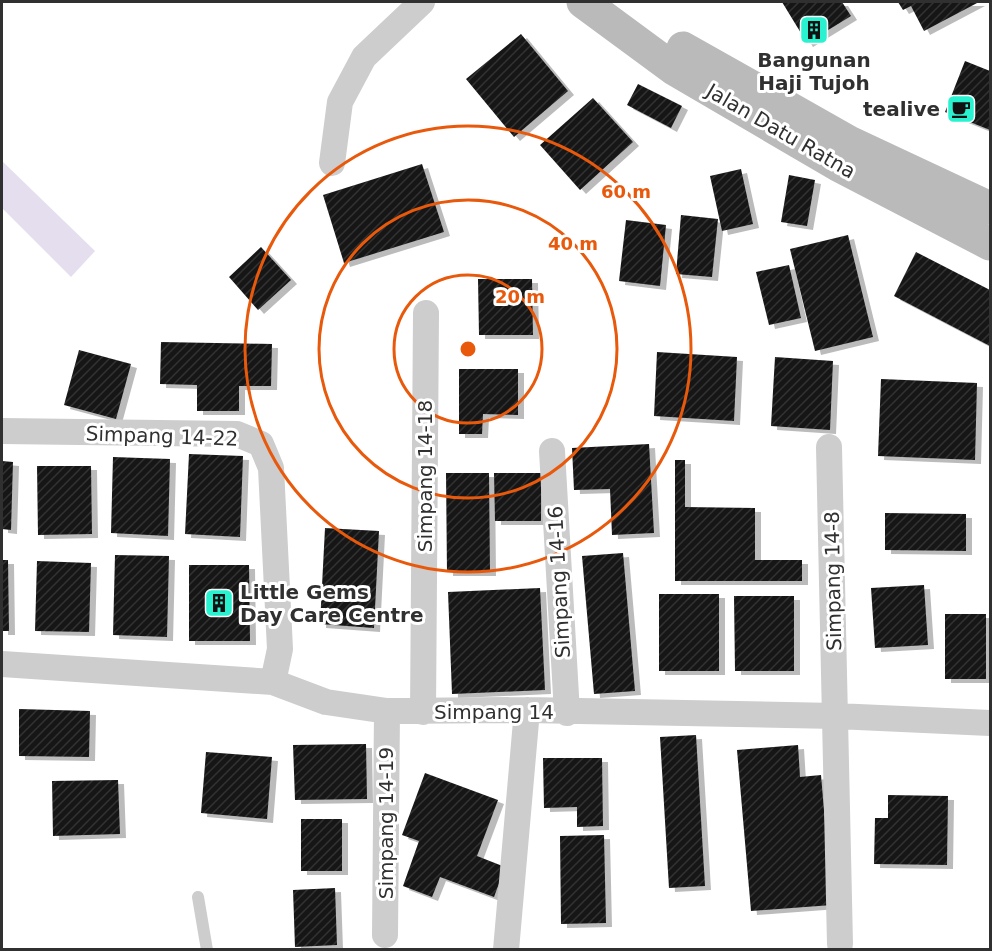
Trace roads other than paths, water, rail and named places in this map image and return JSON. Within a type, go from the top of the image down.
[{"type":"main road","name":"Jalan Datu Ratna","points":[[583,2],[674,69],[838,165],[990,244]]},
{"type":"main road","name":"Jalan Datu Ratna","points":[[590,2],[684,49],[851,143],[990,208]]},
{"type":"street","points":[[332,163],[340,102],[364,57],[422,2]]},
{"type":"street","name":"Simpang 14-18","points":[[423,712],[426,313]]},
{"type":"street","points":[[2,408],[2,414]]},
{"type":"street","name":"Simpang 14-22","points":[[2,431],[237,434],[261,444],[271,468],[280,649],[273,682]]},
{"type":"street","name":"Simpang 14-8","points":[[830,447],[840,944]]},
{"type":"street","name":"Simpang 14-16","points":[[552,451],[567,713]]},
{"type":"street","name":"Simpang 14","points":[[2,664],[273,682],[326,702],[387,711],[527,710],[567,713],[836,716],[990,723]]},
{"type":"street","points":[[506,950],[527,710]]},
{"type":"street","name":"Simpang 14-19","points":[[385,935],[387,711]]},
{"type":"lane","points":[[198,897],[207,950]]},
{"type":"place","name":"Bangunan Haji Tujoh","points":[[814,30]]},
{"type":"place","name":"tealive","points":[[961,109]]},
{"type":"place","name":"Little Gems Day Care Centre","points":[[219,603]]}]
